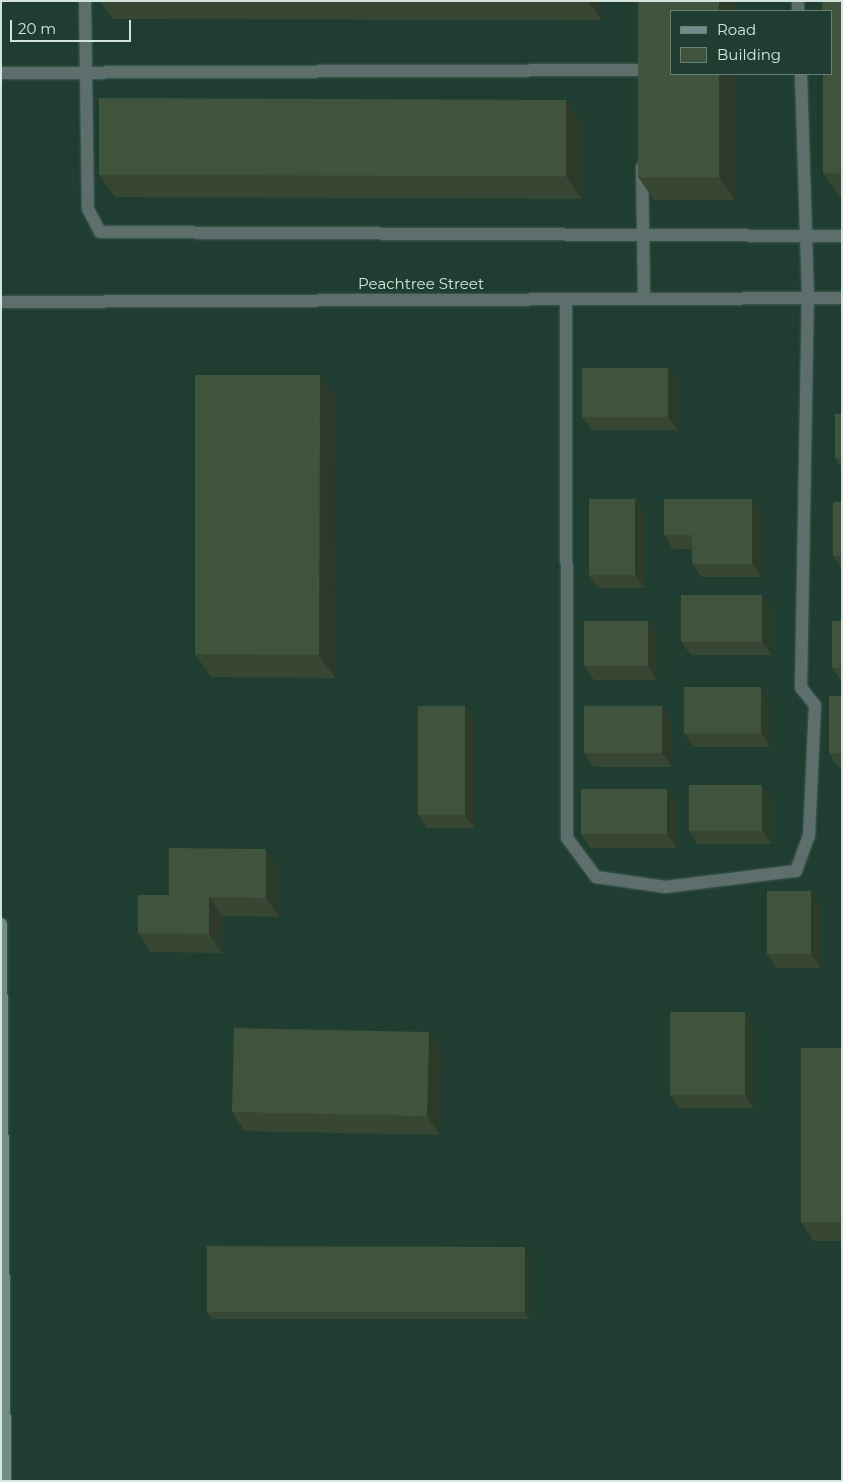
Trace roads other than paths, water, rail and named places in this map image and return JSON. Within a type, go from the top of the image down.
[{"type":"main road","points":[[1,924],[5,1481]]},
{"type":"street","points":[[85,1],[88,209],[100,232],[842,236]]},
{"type":"street","points":[[1,73],[640,65],[640,89]]},
{"type":"street","points":[[566,300],[567,838],[596,877],[665,887],[796,871],[809,836],[815,705],[801,688],[808,298],[800,75]]},
{"type":"street","points":[[641,156],[644,299]]},
{"type":"street","name":"Peachtree Street","points":[[1,302],[842,298]]}]
